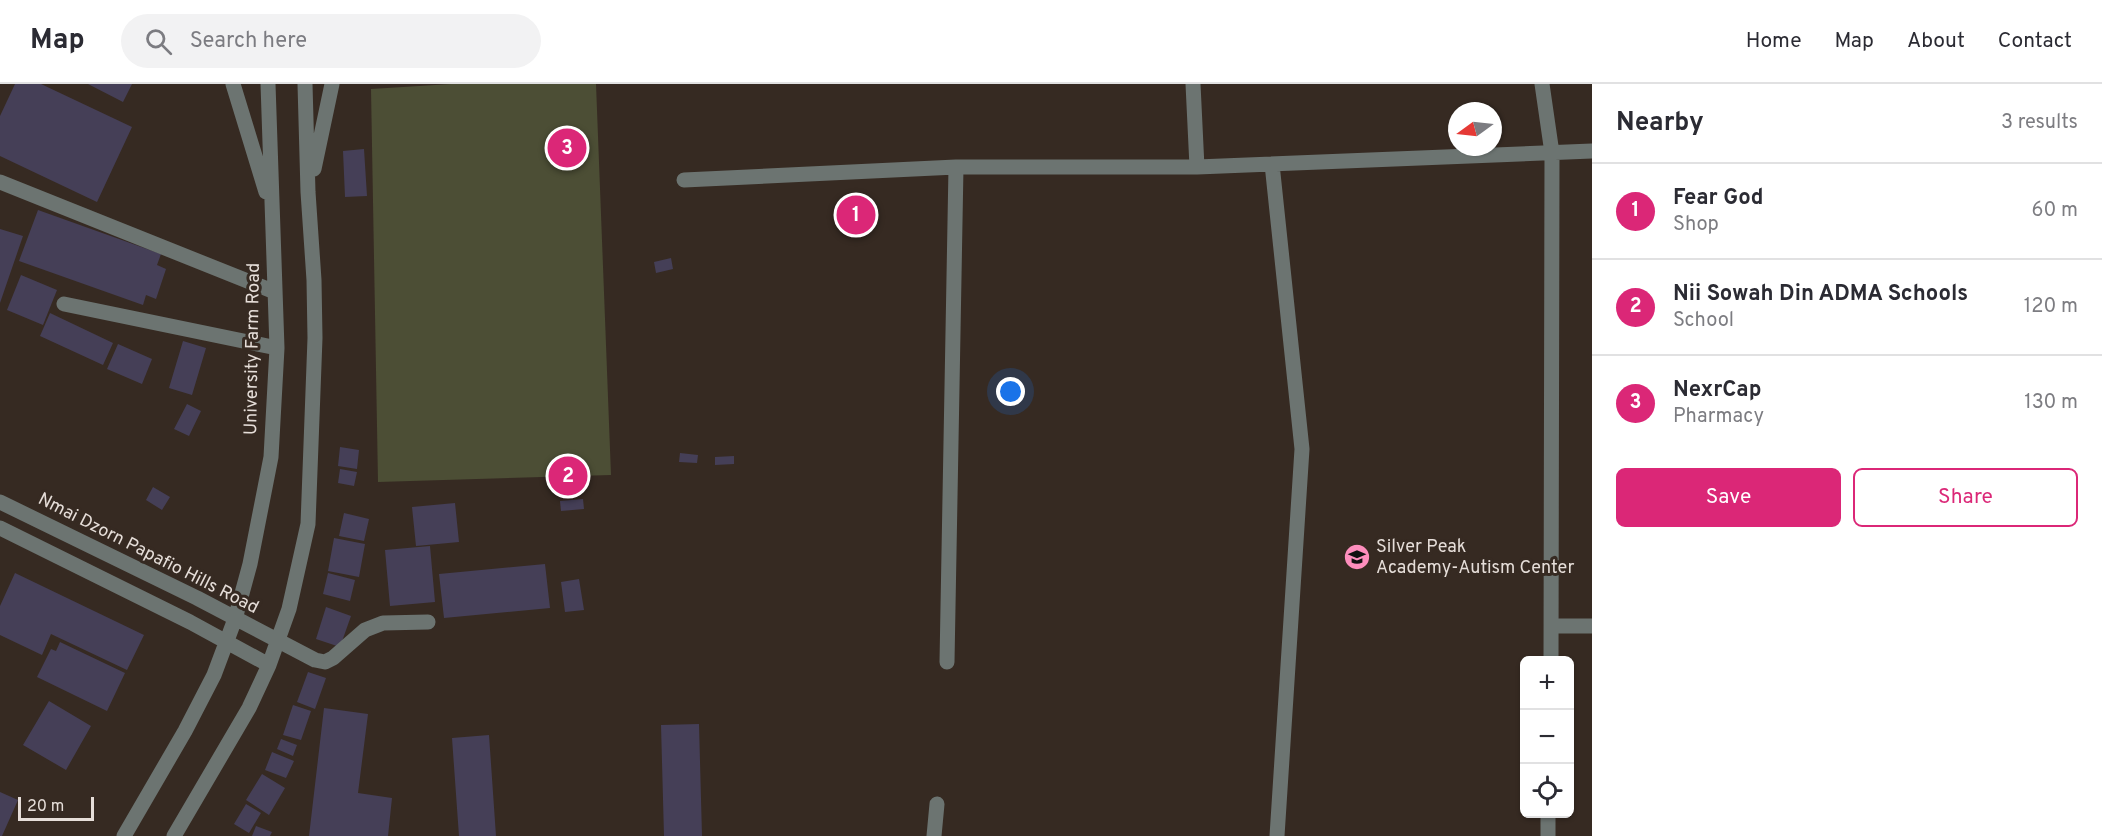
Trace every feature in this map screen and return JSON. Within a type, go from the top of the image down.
[{"type":"street","points":[[233,84],[272,212]]},
{"type":"street","name":"University Farm Road","points":[[124,836],[214,675],[235,619],[250,564],[271,457],[277,348],[268,84]]},
{"type":"street","points":[[174,836],[249,708],[279,642],[289,609],[308,524],[315,338],[305,84]]},
{"type":"street","points":[[308,192],[332,84]]},
{"type":"street","points":[[1192,84],[1197,167]]},
{"type":"street","points":[[1542,84],[1552,153],[1551,656]]},
{"type":"street","points":[[684,180],[956,167],[1197,167],[1592,151]]},
{"type":"street","points":[[1272,164],[1302,449],[1278,836]]},
{"type":"street","points":[[947,662],[956,167]]},
{"type":"street","points":[[0,182],[275,292]]},
{"type":"street","points":[[64,304],[277,348]]},
{"type":"street","name":"Nmai Dzorn Papafio Hills Road","points":[[0,502],[315,660],[325,662],[333,658],[365,630],[383,623],[428,622]]},
{"type":"street","points":[[0,528],[269,664]]},
{"type":"street","points":[[1552,626],[1592,626]]},
{"type":"street","points":[[934,836],[937,804]]},
{"type":"street","points":[[1548,818],[1548,836]]},
{"type":"green space","points":[[451,84],[596,84],[611,475],[378,482],[371,89]]},
{"type":"building","points":[[15,84],[41,84],[132,127],[97,202],[0,156],[0,116]]},
{"type":"building","points":[[88,84],[132,84],[123,102]]},
{"type":"building","points":[[364,149],[367,196],[345,197],[343,151]]},
{"type":"building","points":[[38,210],[161,254],[157,265],[166,269],[156,299],[146,295],[143,305],[19,261]]},
{"type":"building","points":[[0,229],[23,236],[0,303]]},
{"type":"building","points":[[671,258],[673,269],[656,273],[654,262]]},
{"type":"building","points":[[21,275],[57,290],[43,325],[7,310]]},
{"type":"building","points":[[50,313],[113,343],[103,365],[40,336]]},
{"type":"building","points":[[183,341],[206,348],[192,395],[169,388]]},
{"type":"building","points":[[118,344],[152,359],[142,384],[107,369]]},
{"type":"building","points":[[187,404],[201,411],[189,436],[174,429]]},
{"type":"building","points":[[340,447],[359,450],[357,469],[338,466]]},
{"type":"building","points":[[680,453],[698,455],[697,463],[679,462]]},
{"type":"building","points":[[734,456],[734,464],[715,465],[715,457]]},
{"type":"building","points":[[340,469],[357,472],[354,486],[338,483]]},
{"type":"building","points":[[153,487],[170,497],[162,510],[146,500]]},
{"type":"building","points":[[583,499],[584,509],[561,511],[560,501]]},
{"type":"building","points":[[455,503],[459,542],[416,546],[412,507]]},
{"type":"building","points":[[344,513],[369,519],[364,541],[339,536]]},
{"type":"building","points":[[334,538],[365,544],[359,577],[328,571]]},
{"type":"building","points":[[430,546],[435,602],[390,606],[385,550]]},
{"type":"building","points":[[545,564],[550,608],[444,618],[439,574]]},
{"type":"building","points":[[15,573],[144,635],[127,670],[51,634],[42,655],[0,635],[0,606]]},
{"type":"building","points":[[328,573],[355,580],[350,601],[323,594]]},
{"type":"building","points":[[579,579],[584,610],[565,612],[561,582]]},
{"type":"building","points":[[326,607],[351,616],[340,647],[316,639]]},
{"type":"building","points":[[60,642],[125,673],[107,711],[37,677],[51,649],[56,651]]},
{"type":"building","points":[[308,672],[326,678],[315,709],[297,702]]},
{"type":"building","points":[[49,701],[91,726],[66,770],[23,745]]},
{"type":"building","points":[[293,705],[311,711],[301,740],[283,735]]},
{"type":"building","points":[[324,708],[368,714],[358,793],[392,798],[388,836],[309,836]]},
{"type":"building","points":[[699,724],[702,836],[664,836],[661,725]]},
{"type":"building","points":[[489,735],[496,836],[459,836],[452,738]]},
{"type":"building","points":[[281,739],[297,745],[293,756],[277,749]]},
{"type":"building","points":[[272,752],[294,761],[286,778],[265,770]]},
{"type":"building","points":[[262,774],[285,788],[269,815],[246,800]]},
{"type":"building","points":[[0,792],[18,800],[2,836],[0,836]]},
{"type":"building","points":[[246,804],[261,813],[249,833],[234,824]]},
{"type":"building","points":[[256,826],[272,832],[270,836],[252,836]]},
{"type":"place","name":"NexrCap","points":[[567,148]]},
{"type":"place","name":"Fear God","points":[[856,215]]},
{"type":"place","name":"Nii Sowah Din ADMA Schools","points":[[568,476]]},
{"type":"place","name":"Silver Peak Academy-Autism Center","points":[[1357,557]]}]
